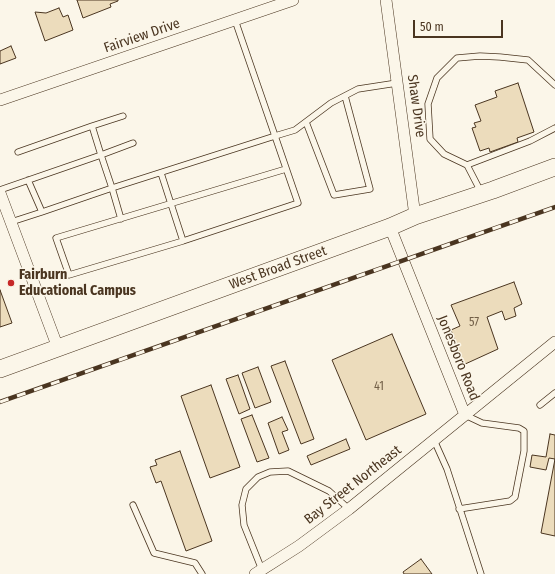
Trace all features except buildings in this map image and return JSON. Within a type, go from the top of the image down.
[{"type":"main road","name":"West Broad Street","points":[[0,369],[390,227],[415,216],[482,194],[555,167]]},
{"type":"street","name":"Fairview Drive","points":[[0,100],[293,0]]},
{"type":"street","name":"Shaw Drive","points":[[386,0],[415,216]]},
{"type":"street","points":[[0,192],[58,348]]},
{"type":"street","name":"Jonesboro Road","points":[[390,227],[465,415],[555,342]]},
{"type":"street","name":"Bay Street Northeast","points":[[258,572],[299,546],[349,509],[465,415]]},
{"type":"lane","points":[[235,20],[298,203],[183,241],[68,275],[56,238],[286,169]]},
{"type":"lane","points":[[482,194],[467,165],[444,154],[430,139],[428,104],[437,78],[457,58],[480,56],[528,60],[555,86]]},
{"type":"lane","points":[[11,222],[112,188],[295,130],[331,103],[358,89],[397,83]]},
{"type":"lane","points":[[306,122],[334,194],[370,189],[345,96]]},
{"type":"lane","points":[[18,152],[123,116]]},
{"type":"lane","points":[[92,126],[122,219]]},
{"type":"lane","points":[[467,165],[530,141],[555,128]]},
{"type":"lane","points":[[0,192],[28,180],[133,143]]},
{"type":"lane","points":[[161,173],[183,241]]},
{"type":"lane","points":[[28,180],[42,212]]},
{"type":"lane","points":[[540,405],[555,393]]},
{"type":"lane","points":[[459,509],[510,501],[516,497],[524,451],[524,431],[519,428],[482,423],[465,415]]},
{"type":"lane","points":[[434,440],[447,469],[481,574]]},
{"type":"lane","points":[[258,572],[244,525],[242,505],[246,489],[258,477],[270,472],[288,472],[329,491],[349,509]]},
{"type":"lane","points":[[133,505],[154,553],[195,563],[202,574]]},
{"type":"railway","points":[[0,402],[555,207]]},
{"type":"place","name":"Fairburn Educational Campus","points":[[11,283]]}]
